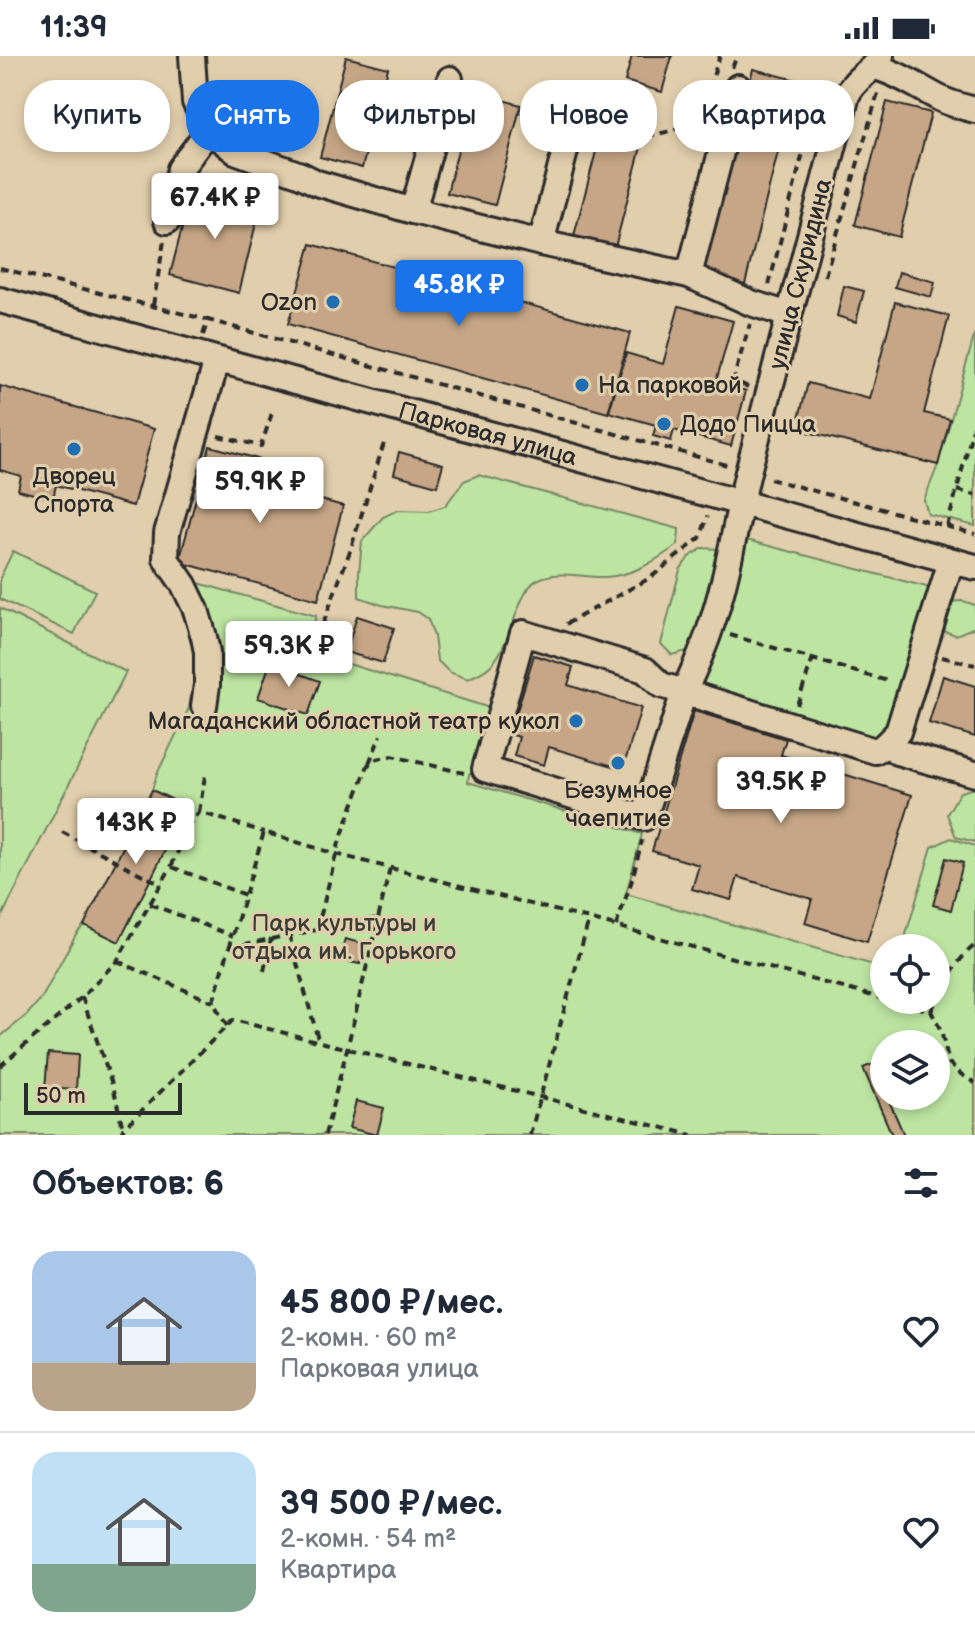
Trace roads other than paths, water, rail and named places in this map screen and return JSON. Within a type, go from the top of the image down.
[{"type":"street","points":[[192,56],[194,80]]},
{"type":"street","points":[[880,64],[940,99],[975,110]]},
{"type":"street","name":"улица Скуридина","points":[[684,692],[661,685],[645,670],[523,633],[485,769],[644,818],[684,692],[710,629],[847,95],[856,80],[880,64]]},
{"type":"street","points":[[413,211],[450,79]]},
{"type":"street","points":[[167,221],[180,169],[193,152]]},
{"type":"street","points":[[238,152],[317,183],[413,211],[689,275],[751,303],[789,315]]},
{"type":"street","points":[[541,243],[565,152]]},
{"type":"street","points":[[689,275],[721,152]]},
{"type":"street","name":"Парковая улица","points":[[0,300],[975,567]]},
{"type":"street","points":[[205,696],[207,652],[204,637],[184,585],[166,559],[167,533],[196,431],[207,357]]},
{"type":"street","points":[[684,692],[875,751],[898,732],[951,561]]},
{"type":"street","points":[[890,741],[897,752],[975,774]]},
{"type":"place","name":"Ozon","points":[[333,302]]},
{"type":"place","name":"На парковой","points":[[582,385]]},
{"type":"place","name":"Додо Пицца","points":[[664,424]]},
{"type":"place","name":"Дворец Спорта","points":[[74,449]]},
{"type":"place","name":"Магаданский областной театр кукол","points":[[576,721]]},
{"type":"place","name":"Безумное чаепитие","points":[[618,763]]},
{"type":"park label","name":"Парк культуры и отдыха им. Горького","points":[[344,937]]}]
